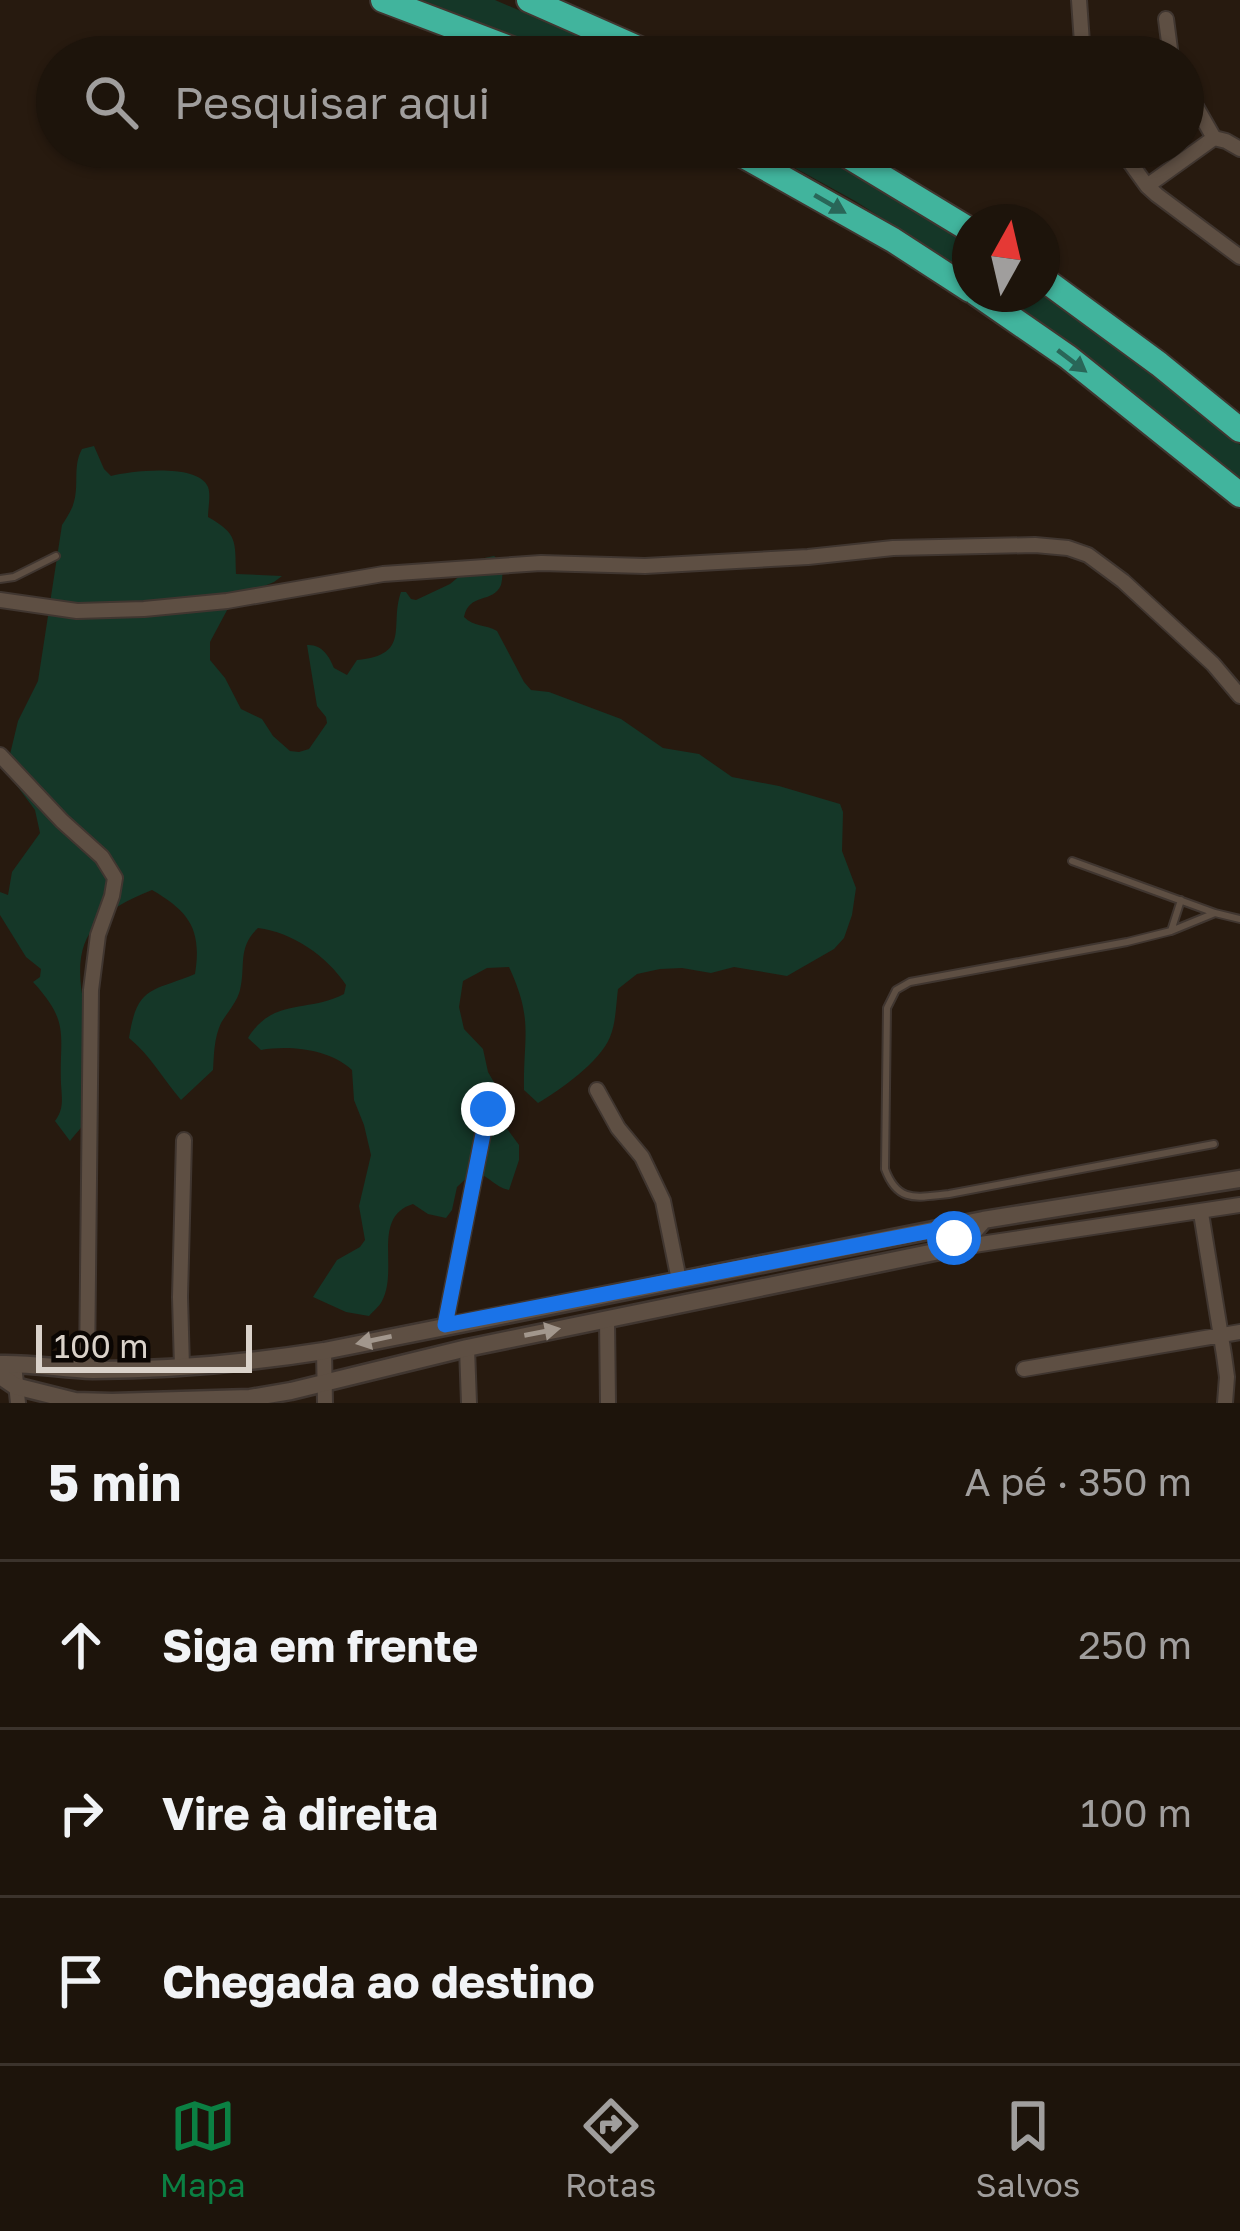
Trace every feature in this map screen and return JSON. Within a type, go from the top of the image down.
[{"type":"highway","points":[[382,0],[477,36]]},
{"type":"highway","points":[[529,0],[610,36]]},
{"type":"highway","points":[[766,168],[893,239],[952,278]]},
{"type":"highway","points":[[868,168],[952,219]]},
{"type":"highway","points":[[1060,291],[1240,430]]},
{"type":"highway","points":[[1002,312],[1068,357],[1240,495]]},
{"type":"street","points":[[1079,0],[1080,36]]},
{"type":"street","points":[[1166,19],[1169,36]]},
{"type":"street","points":[[1204,121],[1214,138],[1240,148]]},
{"type":"street","points":[[1204,145],[1214,138]]},
{"type":"street","points":[[1134,168],[1147,186],[1240,256]]},
{"type":"street","points":[[1147,186],[1172,168]]},
{"type":"street","points":[[0,600],[77,611],[144,609],[227,601],[383,574],[541,563],[645,566],[893,548],[1068,548],[1088,555],[1123,581],[1213,664],[1240,696]]},
{"type":"street","points":[[0,754],[102,857],[115,878],[98,934],[91,990],[87,1370]]},
{"type":"street","points":[[597,1090],[618,1128],[642,1157],[663,1201],[679,1280]]},
{"type":"street","points":[[445,1325],[488,1109]]},
{"type":"street","points":[[182,1367],[184,1139]]},
{"type":"street","points":[[9,1379],[324,1351],[983,1220],[1240,1179]]},
{"type":"street","points":[[9,1379],[74,1401],[250,1398],[948,1249],[1240,1205]]},
{"type":"street","points":[[1201,1213],[1227,1376],[1225,1403]]},
{"type":"street","points":[[948,1249],[968,1238],[983,1220]]},
{"type":"street","points":[[948,1249],[956,1226]]},
{"type":"street","points":[[607,1319],[608,1403]]},
{"type":"street","points":[[1024,1369],[1240,1332]]},
{"type":"street","points":[[467,1348],[469,1403]]},
{"type":"street","points":[[324,1351],[326,1403]]},
{"type":"lane","points":[[0,579],[56,556]]},
{"type":"lane","points":[[1072,861],[1240,920]]},
{"type":"lane","points":[[1171,931],[1181,900]]},
{"type":"lane","points":[[1214,1144],[919,1197],[895,1190],[885,1169],[887,1008],[896,990],[910,982],[1127,942],[1215,913]]},
{"type":"green space","points":[[422,0],[495,0],[579,36],[515,36]]},
{"type":"green space","points":[[795,168],[843,168],[952,233],[952,263]]},
{"type":"green space","points":[[1060,305],[1125,351],[1240,445],[1240,479],[1102,367],[1025,312],[1060,312]]},
{"type":"green space","points":[[94,446],[111,476],[163,471],[202,479],[209,490],[208,517],[233,540],[236,574],[282,576],[233,599],[210,642],[210,660],[241,709],[262,719],[290,751],[309,749],[327,723],[317,706],[307,645],[321,649],[334,668],[347,675],[357,660],[374,657],[392,645],[401,592],[416,600],[450,584],[480,559],[494,556],[503,563],[501,585],[471,604],[464,617],[497,631],[531,690],[549,692],[621,719],[663,748],[699,754],[732,777],[840,804],[843,812],[842,851],[856,888],[844,938],[834,949],[787,976],[734,967],[711,973],[682,968],[637,974],[618,989],[612,1032],[598,1056],[538,1103],[524,1090],[526,1028],[509,967],[487,968],[463,981],[459,1007],[464,1029],[483,1049],[488,1072],[502,1096],[502,1122],[519,1145],[519,1160],[509,1190],[473,1172],[457,1187],[446,1218],[413,1204],[400,1211],[389,1232],[386,1288],[369,1316],[346,1312],[313,1297],[337,1260],[365,1240],[359,1206],[371,1155],[354,1100],[352,1070],[309,1050],[261,1050],[248,1038],[269,1016],[344,994],[346,985],[338,974],[308,947],[271,930],[258,928],[251,935],[239,994],[217,1034],[213,1070],[181,1100],[129,1038],[142,999],[195,974],[194,934],[176,906],[152,890],[113,910],[89,934],[80,966],[85,1010],[98,1045],[88,1113],[70,1141],[55,1121],[62,1099],[58,1019],[33,982],[41,969],[26,957],[0,915],[0,892],[8,895],[12,872],[40,833],[35,810],[6,771],[18,721],[38,681],[62,525],[75,498],[79,456],[82,449]]},
{"type":"route","points":[[488,1109],[445,1325],[956,1226],[954,1238]]}]
